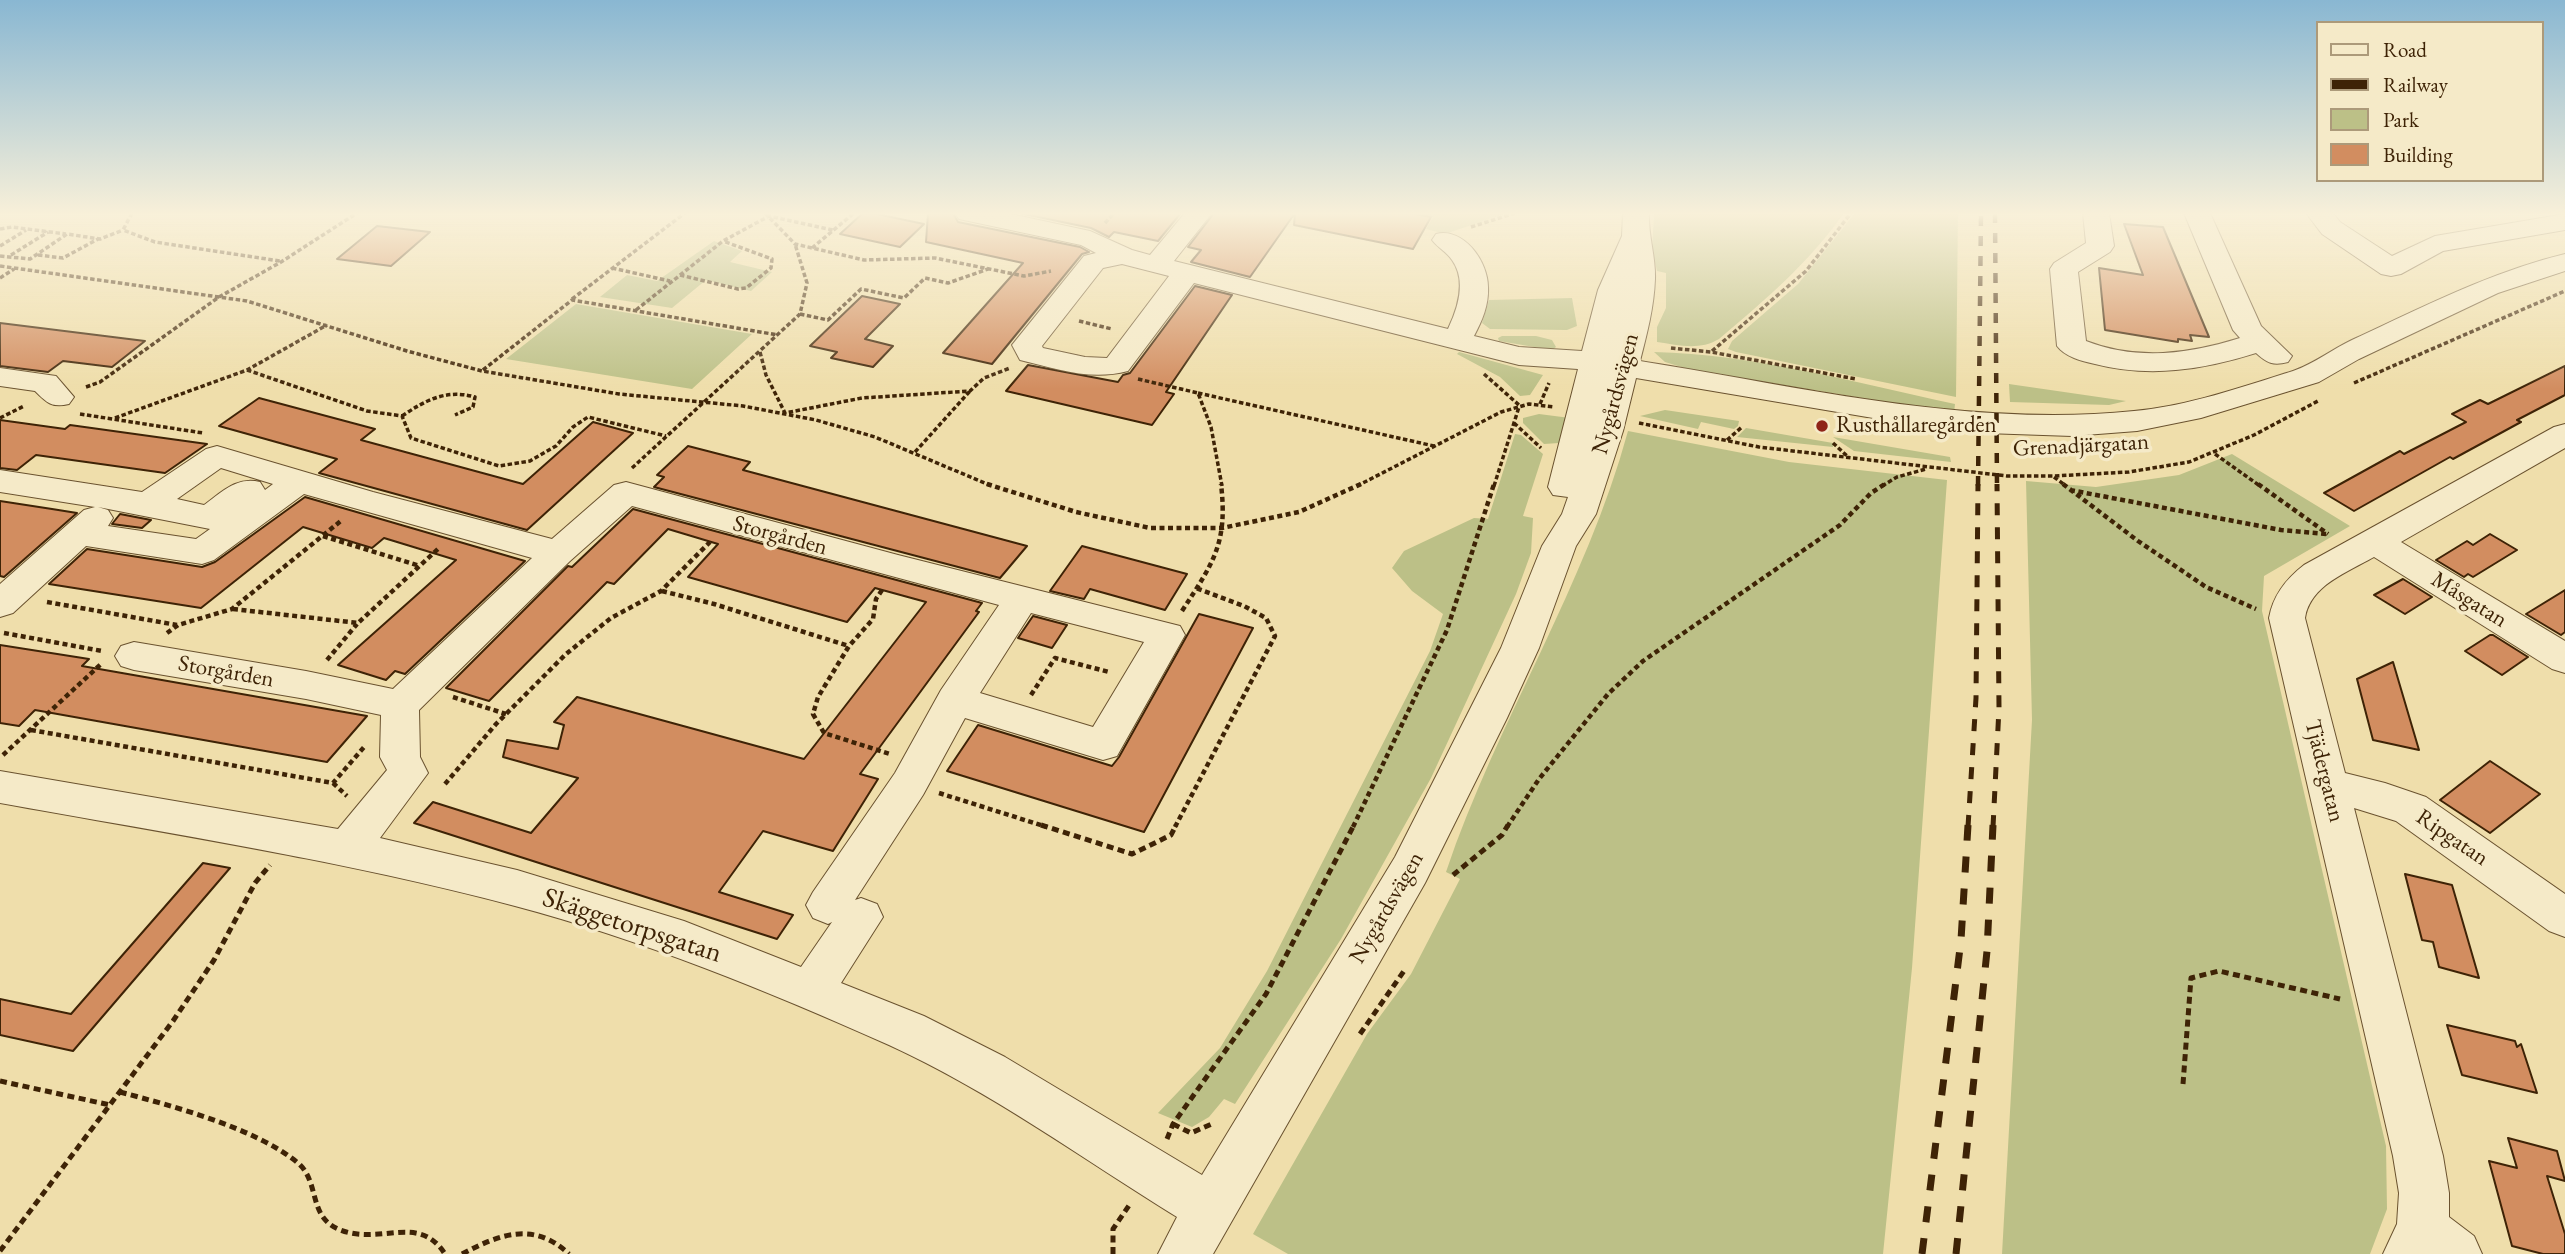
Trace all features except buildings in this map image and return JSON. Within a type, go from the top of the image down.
[{"type":"street","points":[[1086,272],[1027,345],[1031,354],[1104,368],[1117,365],[1188,272]]},
{"type":"street","points":[[1190,272],[1519,356],[1540,367],[1612,369]]},
{"type":"street","points":[[1456,341],[1472,309],[1476,284],[1472,272]]},
{"type":"street","name":"Nygårdsvägen","points":[[1612,369],[1612,290],[1619,272]]},
{"type":"street","name":"Nygårdsvägen","points":[[1184,1254],[1410,870],[1520,648],[1559,546],[1579,514],[1612,369],[1641,272]]},
{"type":"street","points":[[2064,272],[2072,346],[2096,358],[2150,366],[2223,354],[2259,342]]},
{"type":"street","points":[[2223,272],[2248,330],[2259,342],[2308,376]]},
{"type":"street","name":"Grenadjärgatan","points":[[1612,369],[1923,418],[2042,426],[2137,421],[2190,411],[2308,376],[2348,353],[2488,287],[2536,272]]},
{"type":"street","points":[[0,377],[46,383],[58,397]]},
{"type":"street","points":[[2287,618],[2294,594],[2352,542],[2557,447]]},
{"type":"street","points":[[5,600],[79,533],[217,456],[364,501],[558,553]]},
{"type":"street","points":[[0,481],[133,501],[209,518],[284,478]]},
{"type":"street","points":[[79,533],[202,552],[284,478]]},
{"type":"street","points":[[347,848],[427,778],[400,757],[409,695],[625,493]]},
{"type":"street","name":"Storgården","points":[[625,493],[1167,635]]},
{"type":"street","name":"Måsgatan","points":[[2352,542],[2565,659]]},
{"type":"street","points":[[811,990],[845,911],[915,774],[955,701],[1022,599]]},
{"type":"street","name":"Tjädergatan","points":[[2287,618],[2418,1156],[2429,1246]]},
{"type":"street","points":[[955,701],[1103,745],[1167,635]]},
{"type":"street","name":"Storgården","points":[[117,657],[306,685],[409,695]]},
{"type":"street","name":"Ripgatan","points":[[2326,785],[2385,799],[2411,809],[2565,918]]},
{"type":"street","name":"Skäggetorpsgatan","points":[[0,787],[347,848],[517,888],[684,940],[907,1031],[988,1073],[1212,1210]]},
{"type":"path","points":[[41,272],[219,296],[272,307],[419,355],[482,371],[619,394],[703,401],[785,413],[845,427],[915,452],[1006,492],[1113,521],[1175,530],[1222,528],[1298,512],[1324,503],[1501,412],[1520,406],[1447,630],[1430,669],[1317,900],[1266,994],[1174,1124],[1150,1173],[1113,1230],[1113,1254]]},
{"type":"path","points":[[217,456],[227,443],[216,435],[78,414],[70,410],[58,397],[100,382],[219,296],[264,272]]},
{"type":"path","points":[[482,371],[608,272]]},
{"type":"path","points":[[627,272],[671,282]]},
{"type":"path","points":[[636,310],[684,272]]},
{"type":"path","points":[[679,275],[738,289],[746,288],[767,272]]},
{"type":"path","points":[[625,493],[609,489],[800,314],[807,283],[803,272]]},
{"type":"path","points":[[800,314],[828,320],[861,289],[904,298],[925,278],[948,283],[979,272]]},
{"type":"path","points":[[1004,272],[1024,276],[1046,272]]},
{"type":"path","points":[[1711,352],[1804,272]]},
{"type":"path","points":[[2389,366],[2422,355],[2565,291]]},
{"type":"path","points":[[572,300],[778,335]]},
{"type":"path","points":[[1051,315],[1140,335]]},
{"type":"path","points":[[115,418],[247,370],[328,325]]},
{"type":"path","points":[[760,352],[766,375],[785,413]]},
{"type":"path","points":[[1612,369],[1711,352],[1868,382]]},
{"type":"path","points":[[915,452],[984,378],[1005,372],[1031,354]]},
{"type":"path","points":[[1104,368],[1198,393],[1435,447]]},
{"type":"path","points":[[247,370],[367,411],[402,416],[421,403],[442,394],[460,391],[475,397],[473,407],[455,415]]},
{"type":"path","points":[[785,413],[862,398],[970,391]]},
{"type":"path","points":[[1167,635],[1218,552],[1222,528],[1220,471],[1210,425],[1198,393]]},
{"type":"path","points":[[402,416],[411,438],[499,466],[530,461],[556,446],[573,427],[588,417],[666,436]]},
{"type":"path","points":[[1514,423],[1548,454]]},
{"type":"path","points":[[1726,441],[1742,427]]},
{"type":"path","points":[[1833,443],[1847,457]]},
{"type":"path","points":[[2215,454],[2352,542]]},
{"type":"path","points":[[1453,876],[1502,835],[1539,779],[1608,694],[1643,661],[1831,532],[1871,493],[1897,477],[1928,468]]},
{"type":"path","points":[[2053,476],[2067,489],[2206,587],[2244,606],[2287,618]]},
{"type":"path","points":[[2067,489],[2352,542]]},
{"type":"path","points":[[0,758],[117,657],[178,625],[232,609],[364,501]]},
{"type":"path","points":[[306,685],[358,623],[461,528]]},
{"type":"path","points":[[322,536],[420,566]]},
{"type":"path","points":[[427,778],[506,714],[566,654],[593,632],[611,618],[661,591],[710,542]]},
{"type":"path","points":[[883,590],[876,599],[873,620],[849,646],[818,697],[813,714],[824,733],[915,774],[1132,854],[1171,835],[1275,636],[1266,618],[1244,606],[1196,588]]},
{"type":"path","points":[[661,591],[764,618],[849,646]]},
{"type":"path","points":[[5,600],[178,625]]},
{"type":"path","points":[[232,609],[358,623]]},
{"type":"path","points":[[0,632],[117,657]]},
{"type":"path","points":[[1015,719],[1055,658],[1140,681]]},
{"type":"path","points":[[31,730],[334,783],[409,695],[506,714]]},
{"type":"path","points":[[0,1251],[110,1105],[214,960],[255,883],[292,839]]},
{"type":"path","points":[[2183,1084],[2191,978],[2219,971],[2382,1008]]},
{"type":"path","points":[[0,1081],[110,1105]]},
{"type":"path","points":[[120,1091],[232,1130],[300,1164],[311,1177],[319,1215],[328,1224],[365,1236],[411,1231],[427,1233],[439,1241],[445,1254]]},
{"type":"path","points":[[461,1254],[482,1242],[508,1233],[528,1233],[561,1245],[569,1254]]},
{"type":"green space","points":[[671,272],[772,272],[751,291],[706,280],[672,308],[600,297],[627,275],[657,281]]},
{"type":"green space","points":[[1659,272],[1794,272],[1719,339],[1704,345],[1688,346],[1657,342],[1657,327],[1666,308],[1666,273]]},
{"type":"green space","points":[[1808,272],[1957,272],[1956,397],[1728,349],[1732,341],[1798,284]]},
{"type":"green space","points":[[1572,298],[1577,326],[1567,330],[1490,329],[1482,323],[1489,300]]},
{"type":"green space","points":[[576,304],[752,334],[692,389],[506,359]]},
{"type":"green space","points":[[1536,336],[1552,340],[1556,347],[1552,350],[1499,341],[1498,338]]},
{"type":"green space","points":[[1459,352],[1543,375],[1530,395],[1520,396],[1500,377],[1457,354]]},
{"type":"green space","points":[[1654,352],[1729,358],[1805,371],[1955,404],[1954,413],[1691,370],[1665,362]]},
{"type":"green space","points":[[2009,384],[2126,401],[2109,405],[2010,402]]},
{"type":"green space","points":[[1665,410],[1739,421],[1734,429],[1701,422],[1698,429],[1640,416]]},
{"type":"green space","points":[[1539,414],[1570,418],[1559,443],[1544,444],[1523,423],[1523,418]]},
{"type":"green space","points":[[1746,428],[1833,443],[1833,447],[1737,437]]},
{"type":"green space","points":[[1628,431],[1789,462],[1947,480],[1912,968],[1883,1254],[1288,1254],[1253,1234],[1367,1034],[1411,974],[1460,879],[1446,872],[1467,816],[1589,544]]},
{"type":"green space","points":[[1515,434],[1521,435],[1543,454],[1523,516],[1533,518],[1531,553],[1516,594],[1431,778],[1341,939],[1235,1104],[1224,1099],[1209,1117],[1192,1127],[1158,1113],[1220,1048],[1267,971],[1430,651],[1443,614],[1412,591],[1392,568],[1404,551],[1474,518],[1488,519]]},
{"type":"green space","points":[[1833,437],[1950,457],[1951,462],[1854,451]]},
{"type":"green space","points":[[2232,454],[2350,526],[2264,576],[2262,611],[2386,1146],[2387,1209],[2370,1254],[2002,1254],[2032,720],[2026,481],[2096,487],[2179,475]]},
{"type":"railway","points":[[1978,486],[1980,272]]},
{"type":"railway","points":[[1995,272],[1997,486]]},
{"type":"railway","points":[[1968,827],[1976,698],[1978,484]]},
{"type":"railway","points":[[1993,827],[1999,708],[1997,484]]},
{"type":"railway","points":[[1922,1254],[1961,940],[1968,825]]},
{"type":"railway","points":[[1956,1254],[1987,951],[1993,825]]},
{"type":"place","name":"Rusthållaregården","points":[[1822,426]]}]
